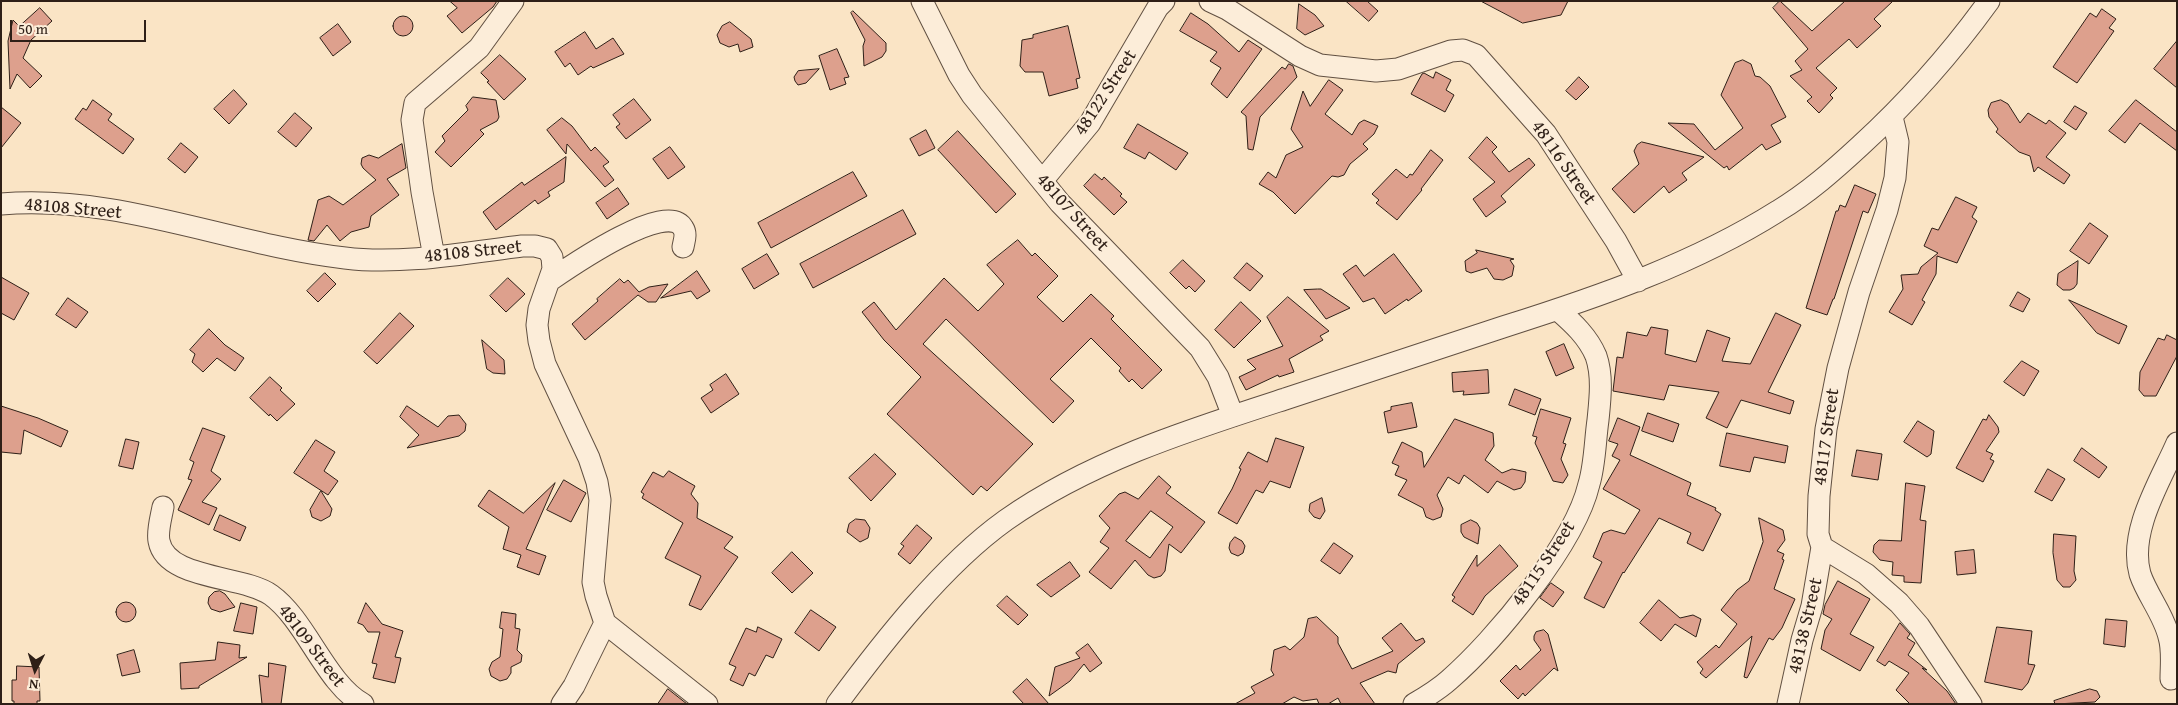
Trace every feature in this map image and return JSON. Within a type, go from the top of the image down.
[{"type":"street","points":[[434,256],[422,192],[412,120],[415,103],[480,48],[513,1]]},
{"type":"street","name":"48107 Street","points":[[922,1],[959,75],[972,95],[1060,203],[1200,348],[1218,377],[1233,416]]},
{"type":"street","name":"48122 Street","points":[[1042,181],[1090,123],[1158,7],[1164,1]]},
{"type":"street","name":"48116 Street","points":[[1210,1],[1227,9],[1300,56],[1320,65],[1376,71],[1398,69],[1452,50],[1463,50],[1476,54],[1546,134],[1616,241],[1638,281]]},
{"type":"street","points":[[837,704],[906,617],[975,546],[1006,520],[1079,476],[1130,453],[1233,416],[1558,310],[1638,281],[1702,252],[1779,211],[1811,189],[1892,117],[1942,64],[1989,1]]},
{"type":"street","name":"48117 Street","points":[[1822,547],[1818,534],[1818,516],[1826,429],[1838,368],[1858,292],[1887,210],[1895,178],[1898,142],[1892,117]]},
{"type":"street","name":"48108 Street","points":[[1,204],[46,202],[112,210],[345,258],[434,256],[535,246],[547,249],[552,257],[553,269],[539,309],[537,325],[539,341],[545,364],[589,458],[597,482],[600,500],[593,582],[605,623]]},
{"type":"street","points":[[550,281],[589,253],[625,234],[663,222],[679,223],[686,234],[684,247]]},
{"type":"street","name":"48115 Street","points":[[1414,704],[1448,681],[1479,650],[1526,595],[1557,552],[1578,514],[1589,485],[1600,397],[1600,376],[1596,358],[1589,343],[1578,328],[1558,310]]},
{"type":"street","points":[[2171,679],[2169,636],[2140,573],[2138,551],[2140,533],[2148,506],[2177,442]]},
{"type":"street","name":"48109 Street","points":[[163,507],[159,540],[163,551],[170,559],[203,574],[259,588],[272,596],[320,654],[346,692],[364,704]]},
{"type":"street","points":[[1822,547],[1866,574],[1899,603],[1919,626],[1971,704]]},
{"type":"street","name":"48138 Street","points":[[1788,704],[1802,640],[1812,606],[1822,547]]},
{"type":"street","points":[[562,704],[574,686],[605,623],[707,704]]},
{"type":"building","points":[[450,1],[497,1],[493,7],[462,33],[447,16],[457,8]]},
{"type":"building","points":[[1346,1],[1367,1],[1378,11],[1369,21]]},
{"type":"building","points":[[1481,1],[1568,1],[1561,15],[1523,23]]},
{"type":"building","points":[[1780,1],[1812,31],[1845,1],[1893,1],[1874,19],[1881,26],[1857,48],[1849,39],[1816,68],[1837,88],[1830,95],[1833,98],[1819,113],[1807,101],[1812,97],[1790,76],[1802,70],[1795,61],[1808,49],[1773,8]]},
{"type":"building","points":[[1299,4],[1315,15],[1324,26],[1305,35],[1297,29]]},
{"type":"building","points":[[40,8],[52,21],[31,40],[23,58],[42,76],[30,88],[17,74],[10,89],[8,41],[13,20],[19,26]]},
{"type":"building","points":[[2102,9],[2116,19],[2109,28],[2114,31],[2077,83],[2053,67],[2090,13],[2096,17]]},
{"type":"building","points":[[853,11],[886,43],[886,51],[882,57],[864,66],[863,46],[865,40],[851,13]]},
{"type":"building","points":[[1191,13],[1208,24],[1239,52],[1248,40],[1262,49],[1227,98],[1211,84],[1221,68],[1210,61],[1217,52],[1180,31]]},
{"type":"building","points":[[403,16],[410,19],[413,26],[410,33],[403,36],[396,33],[393,26],[396,19]]},
{"type":"building","points":[[730,22],[751,39],[753,47],[740,52],[738,44],[729,47],[720,43],[717,35],[722,26]]},
{"type":"building","points":[[338,24],[351,42],[333,56],[320,38]]},
{"type":"building","points":[[1068,26],[1080,78],[1076,79],[1078,88],[1049,96],[1043,72],[1025,72],[1020,66],[1022,40],[1033,38],[1033,35]]},
{"type":"building","points":[[585,32],[596,49],[613,38],[624,54],[593,68],[591,66],[578,75],[570,63],[565,67],[555,52]]},
{"type":"building","points":[[2177,41],[2177,88],[2154,69]]},
{"type":"building","points":[[837,49],[849,77],[844,78],[846,84],[830,90],[819,56]]},
{"type":"building","points":[[500,55],[526,79],[504,100],[481,73]]},
{"type":"building","points":[[1743,60],[1751,64],[1755,76],[1760,77],[1770,86],[1786,117],[1771,125],[1781,142],[1766,150],[1762,144],[1729,170],[1727,166],[1724,168],[1668,123],[1694,124],[1715,150],[1743,128],[1721,95],[1735,63]]},
{"type":"building","points":[[1289,64],[1293,66],[1297,77],[1260,117],[1253,150],[1248,149],[1246,116],[1241,112],[1282,67],[1285,69]]},
{"type":"building","points":[[819,69],[806,83],[798,85],[795,81],[794,77],[798,71]]},
{"type":"building","points":[[1436,72],[1451,80],[1446,90],[1454,95],[1445,112],[1411,94],[1422,74],[1424,73],[1433,78]]},
{"type":"building","points":[[1579,77],[1589,87],[1576,100],[1566,91]]},
{"type":"building","points":[[1329,80],[1343,90],[1325,114],[1352,135],[1359,123],[1364,120],[1378,126],[1374,134],[1363,144],[1368,149],[1350,164],[1344,175],[1332,176],[1295,214],[1273,192],[1259,184],[1268,172],[1276,178],[1286,155],[1303,147],[1291,129],[1303,91],[1310,106]]},
{"type":"building","points":[[234,90],[247,104],[229,124],[214,109]]},
{"type":"building","points":[[473,97],[496,100],[499,117],[497,121],[480,130],[484,134],[451,167],[435,152],[445,141],[442,136],[468,110],[466,106]]},
{"type":"building","points":[[634,99],[651,120],[626,139],[616,127],[620,124],[613,115]]},
{"type":"building","points":[[93,100],[112,114],[108,120],[134,139],[123,154],[75,119],[83,108],[86,110]]},
{"type":"building","points":[[2001,100],[2008,104],[2020,123],[2028,113],[2046,124],[2049,120],[2066,133],[2046,157],[2070,175],[2064,184],[2038,167],[2034,172],[2030,156],[2019,152],[1996,132],[1998,129],[1989,117],[1988,110],[1991,103]]},
{"type":"building","points":[[2136,100],[2177,132],[2177,151],[2140,123],[2125,143],[2109,131]]},
{"type":"building","points":[[2075,106],[2087,113],[2076,130],[2064,122]]},
{"type":"building","points":[[1,107],[21,123],[1,148]]},
{"type":"building","points":[[295,113],[312,128],[296,147],[278,132]]},
{"type":"building","points":[[562,118],[572,126],[591,151],[595,147],[609,162],[603,166],[614,180],[605,187],[567,144],[566,154],[547,130]]},
{"type":"building","points":[[1138,124],[1188,153],[1176,170],[1149,152],[1145,159],[1124,148]]},
{"type":"building","points":[[926,130],[935,148],[919,156],[910,139]]},
{"type":"building","points":[[958,131],[1016,194],[996,213],[938,150]]},
{"type":"building","points":[[1487,137],[1497,147],[1492,152],[1509,172],[1529,158],[1535,165],[1501,196],[1506,202],[1486,217],[1473,199],[1495,182],[1469,158]]},
{"type":"building","points":[[1642,142],[1704,157],[1682,173],[1687,180],[1669,193],[1664,186],[1634,213],[1612,189],[1639,164],[1634,151],[1637,145]]},
{"type":"building","points":[[181,143],[198,157],[185,173],[168,159]]},
{"type":"building","points":[[402,144],[406,168],[387,179],[399,195],[371,216],[369,227],[351,232],[340,241],[327,225],[314,241],[308,240],[318,200],[329,196],[343,205],[376,180],[363,168],[361,164],[362,158],[369,155],[378,158]]},
{"type":"building","points":[[670,147],[685,167],[668,179],[653,159]]},
{"type":"building","points":[[1431,150],[1443,160],[1422,190],[1397,220],[1376,203],[1379,200],[1372,194],[1396,169],[1407,178],[1410,174],[1412,175]]},
{"type":"building","points":[[566,157],[564,182],[548,192],[550,196],[538,204],[535,200],[496,230],[483,212],[522,182],[524,185]]},
{"type":"building","points":[[853,172],[867,196],[771,248],[758,223]]},
{"type":"building","points":[[1095,174],[1102,180],[1104,177],[1122,194],[1120,196],[1127,202],[1114,215],[1084,186]]},
{"type":"building","points":[[1855,185],[1876,194],[1868,213],[1863,211],[1827,315],[1806,308],[1836,211],[1838,211],[1840,205],[1845,207]]},
{"type":"building","points":[[618,188],[629,204],[607,219],[596,203]]},
{"type":"building","points":[[1956,197],[1977,207],[1972,217],[1977,221],[1957,263],[1937,256],[1936,274],[1922,300],[1925,302],[1912,325],[1889,312],[1903,289],[1901,275],[1918,274],[1921,267],[1938,253],[1924,246],[1932,228],[1938,230]]},
{"type":"building","points":[[903,210],[916,234],[813,288],[800,264]]},
{"type":"building","points":[[2090,223],[2108,236],[2089,264],[2070,251]]},
{"type":"building","points":[[1018,240],[1032,256],[1035,253],[1058,276],[1037,297],[1063,322],[1091,294],[1114,316],[1111,319],[1162,370],[1142,389],[1132,379],[1129,382],[1119,371],[1121,368],[1091,338],[1050,379],[1074,401],[1053,423],[946,319],[923,344],[1033,444],[987,491],[981,486],[973,495],[887,414],[921,377],[884,340],[862,312],[874,302],[896,330],[944,278],[978,311],[1004,284],[987,265]]},
{"type":"building","points":[[1476,250],[1514,259],[1510,260],[1514,266],[1512,276],[1503,280],[1494,279],[1487,268],[1471,273],[1466,271],[1465,261],[1477,253]]},
{"type":"building","points":[[767,254],[779,274],[754,289],[742,269]]},
{"type":"building","points":[[1394,254],[1422,291],[1385,314],[1374,298],[1363,302],[1343,274],[1356,265],[1364,276]]},
{"type":"building","points":[[1183,260],[1205,281],[1195,292],[1189,286],[1186,289],[1170,273]]},
{"type":"building","points":[[2078,261],[2077,284],[2070,290],[2063,290],[2057,285],[2058,274]]},
{"type":"building","points":[[1247,263],[1263,276],[1250,291],[1234,278]]},
{"type":"building","points":[[697,271],[710,291],[697,299],[691,291],[661,298]]},
{"type":"building","points":[[325,273],[336,284],[318,302],[307,291]]},
{"type":"building","points":[[1,277],[29,293],[14,320],[1,313]]},
{"type":"building","points":[[508,278],[525,294],[506,312],[490,296]]},
{"type":"building","points":[[620,279],[624,283],[628,280],[639,292],[649,287],[668,284],[656,302],[648,302],[638,295],[585,340],[572,324]]},
{"type":"building","points":[[1321,289],[1350,308],[1326,319],[1304,290]]},
{"type":"building","points":[[2018,292],[2030,299],[2023,312],[2010,306]]},
{"type":"building","points":[[1288,297],[1329,331],[1320,336],[1323,340],[1289,359],[1294,372],[1279,377],[1278,375],[1246,390],[1239,377],[1256,369],[1247,360],[1283,346],[1267,317]]},
{"type":"building","points":[[68,298],[88,312],[76,328],[56,315]]},
{"type":"building","points":[[2069,300],[2127,326],[2119,344],[2097,333]]},
{"type":"building","points":[[1241,302],[1261,321],[1234,348],[1215,330]]},
{"type":"building","points":[[400,313],[414,326],[377,364],[364,352]]},
{"type":"building","points":[[1776,313],[1801,325],[1768,392],[1794,401],[1790,414],[1741,400],[1727,428],[1706,418],[1719,392],[1669,385],[1664,400],[1613,391],[1617,357],[1623,358],[1627,332],[1647,336],[1651,327],[1668,330],[1665,354],[1696,362],[1707,330],[1730,338],[1722,361],[1750,364]]},
{"type":"building","points":[[209,329],[225,345],[244,358],[235,371],[217,358],[203,372],[192,362],[195,354],[190,350]]},
{"type":"building","points":[[2167,335],[2177,340],[2177,356],[2156,396],[2144,396],[2139,390],[2140,372],[2158,338],[2164,340]]},
{"type":"building","points":[[482,340],[504,360],[505,374],[493,373],[487,369]]},
{"type":"building","points":[[1564,344],[1574,368],[1556,376],[1546,352]]},
{"type":"building","points":[[2022,361],[2039,371],[2024,396],[2004,382]]},
{"type":"building","points":[[1488,370],[1489,393],[1463,395],[1464,391],[1453,392],[1452,373]]},
{"type":"building","points":[[726,374],[739,394],[711,413],[701,398],[713,390],[710,385]]},
{"type":"building","points":[[270,377],[295,404],[277,421],[250,398]]},
{"type":"building","points":[[1515,389],[1541,399],[1535,415],[1509,405]]},
{"type":"building","points":[[1412,403],[1417,427],[1388,433],[1384,412],[1391,410],[1391,407]]},
{"type":"building","points":[[1,406],[38,418],[68,431],[61,447],[24,430],[21,454],[1,452]]},
{"type":"building","points":[[407,406],[438,427],[448,416],[459,415],[466,424],[465,431],[459,436],[407,448],[419,435],[400,417]]},
{"type":"building","points":[[1541,409],[1571,418],[1563,443],[1566,444],[1561,459],[1568,475],[1563,483],[1553,481],[1535,443],[1537,437],[1533,436]]},
{"type":"building","points":[[1648,413],[1679,424],[1673,442],[1642,431]]},
{"type":"building","points":[[1989,415],[1998,427],[1999,432],[1986,451],[1993,454],[1990,459],[1994,461],[1983,482],[1956,468],[1983,419],[1986,420]]},
{"type":"building","points":[[1618,418],[1640,427],[1630,455],[1691,483],[1687,495],[1716,508],[1715,510],[1721,514],[1703,551],[1687,543],[1691,533],[1659,518],[1623,572],[1604,608],[1584,598],[1602,562],[1593,557],[1603,533],[1611,530],[1625,534],[1640,510],[1603,489],[1620,460],[1612,456],[1618,444],[1609,441]]},
{"type":"building","points":[[1455,419],[1493,433],[1494,446],[1485,460],[1502,473],[1512,469],[1526,472],[1525,482],[1521,488],[1514,490],[1497,481],[1488,493],[1464,475],[1459,484],[1448,477],[1437,495],[1443,509],[1441,517],[1433,520],[1426,517],[1423,508],[1398,495],[1407,480],[1395,475],[1399,466],[1392,463],[1402,442],[1422,452],[1424,467]]},
{"type":"building","points":[[1918,421],[1934,431],[1931,454],[1927,457],[1904,442]]},
{"type":"building","points":[[203,428],[225,436],[211,471],[221,479],[202,502],[217,508],[209,525],[178,510],[192,480],[188,479],[194,462],[190,460]]},
{"type":"building","points":[[1727,433],[1788,446],[1785,463],[1754,457],[1750,472],[1720,466]]},
{"type":"building","points":[[1276,438],[1304,447],[1290,488],[1270,481],[1263,493],[1256,490],[1237,524],[1218,513],[1232,489],[1241,469],[1239,468],[1248,452],[1267,462]]},
{"type":"building","points":[[126,439],[139,442],[133,469],[119,466]]},
{"type":"building","points":[[316,440],[335,452],[324,471],[338,481],[328,495],[294,473]]},
{"type":"building","points":[[2082,448],[2107,467],[2099,478],[2074,461]]},
{"type":"building","points":[[1857,450],[1882,454],[1878,480],[1852,476]]},
{"type":"building","points":[[875,454],[896,474],[871,501],[849,478]]},
{"type":"building","points":[[2048,469],[2065,479],[2052,501],[2035,492]]},
{"type":"building","points":[[669,471],[695,486],[691,494],[698,503],[697,518],[733,537],[724,548],[738,557],[701,610],[689,605],[701,576],[665,558],[683,523],[642,498],[644,494],[641,492],[653,472],[663,477]]},
{"type":"building","points":[[1159,476],[1171,487],[1166,493],[1205,522],[1181,553],[1169,544],[1165,571],[1161,576],[1154,578],[1148,575],[1135,560],[1111,589],[1089,572],[1109,548],[1100,542],[1110,528],[1099,516],[1119,494],[1125,492],[1138,499]],"holes":[[[1151,511],[1173,527],[1150,558],[1126,541]]]},
{"type":"building","points":[[564,480],[586,493],[571,522],[547,510]]},
{"type":"building","points":[[555,483],[526,549],[546,556],[539,575],[517,567],[521,555],[503,549],[509,527],[478,506],[489,490],[523,513]]},
{"type":"building","points":[[1906,483],[1925,486],[1920,520],[1926,521],[1921,583],[1904,582],[1904,576],[1892,575],[1893,562],[1880,560],[1873,552],[1874,545],[1879,540],[1901,541]]},
{"type":"building","points":[[321,491],[332,509],[330,516],[321,521],[312,517],[310,510]]},
{"type":"building","points":[[1322,498],[1325,511],[1320,519],[1314,517],[1309,511],[1310,504]]},
{"type":"building","points":[[220,515],[246,527],[240,541],[214,530]]},
{"type":"building","points":[[1759,518],[1783,530],[1785,540],[1777,551],[1784,554],[1782,559],[1784,560],[1774,589],[1795,599],[1782,628],[1773,640],[1769,638],[1747,678],[1744,677],[1752,636],[1706,678],[1700,673],[1703,669],[1697,662],[1716,645],[1719,648],[1737,624],[1721,610],[1737,590],[1749,581],[1763,542]]},
{"type":"building","points":[[856,519],[865,520],[870,528],[868,538],[860,542],[847,532],[849,524]]},
{"type":"building","points":[[1471,520],[1477,523],[1480,528],[1478,544],[1464,537],[1461,532],[1461,525]]},
{"type":"building","points":[[917,525],[932,538],[910,564],[898,554],[904,546],[901,544]]},
{"type":"building","points":[[2054,534],[2076,536],[2074,571],[2076,580],[2070,587],[2063,587],[2057,580],[2053,553]]},
{"type":"building","points":[[1235,537],[1242,541],[1245,546],[1243,553],[1238,556],[1231,553],[1229,548],[1230,543]]},
{"type":"building","points":[[1334,543],[1353,556],[1340,574],[1321,561]]},
{"type":"building","points":[[1500,545],[1518,566],[1485,596],[1473,615],[1452,601],[1455,597],[1452,595],[1477,555],[1477,566]]},
{"type":"building","points":[[1974,550],[1976,573],[1957,575],[1955,552]]},
{"type":"building","points":[[792,552],[813,573],[792,593],[772,573]]},
{"type":"building","points":[[1070,562],[1080,576],[1051,597],[1037,585]]},
{"type":"building","points":[[1838,581],[1870,599],[1850,634],[1874,647],[1860,671],[1821,649],[1825,630],[1832,619],[1823,614],[1825,605]]},
{"type":"building","points":[[1551,583],[1564,592],[1553,607],[1540,598]]},
{"type":"building","points":[[220,591],[225,594],[235,607],[220,612],[211,609],[208,603],[209,597],[214,592]]},
{"type":"building","points":[[1007,596],[1028,615],[1018,625],[997,606]]},
{"type":"building","points":[[1659,600],[1680,618],[1693,615],[1701,619],[1696,637],[1675,624],[1661,641],[1640,623]]},
{"type":"building","points":[[126,602],[133,605],[136,612],[133,619],[126,622],[119,619],[116,612],[119,605]]},
{"type":"building","points":[[241,603],[257,607],[253,634],[234,631]]},
{"type":"building","points":[[366,603],[382,624],[403,631],[395,657],[401,658],[395,683],[373,678],[377,664],[372,663],[380,632],[368,632],[363,625],[358,623]]},
{"type":"building","points":[[811,610],[836,627],[819,651],[795,633]]},
{"type":"building","points":[[502,612],[516,614],[515,628],[520,629],[517,650],[522,655],[521,662],[511,667],[511,673],[507,679],[500,681],[491,676],[489,669],[492,662],[500,657],[503,629],[500,628]]},
{"type":"building","points":[[1317,617],[1338,637],[1338,643],[1352,669],[1393,651],[1382,638],[1401,623],[1416,641],[1423,638],[1425,642],[1398,664],[1396,673],[1388,671],[1360,683],[1375,704],[1341,704],[1338,698],[1328,704],[1319,704],[1317,699],[1303,701],[1294,697],[1282,704],[1235,704],[1255,693],[1251,687],[1274,675],[1271,670],[1274,650],[1285,646],[1290,650],[1304,637],[1308,619]]},
{"type":"building","points":[[2106,619],[2127,621],[2125,647],[2104,644]]},
{"type":"building","points":[[1900,623],[1910,634],[1907,638],[1915,643],[1908,655],[1927,670],[1922,668],[1947,691],[1956,704],[1910,704],[1896,690],[1909,673],[1889,661],[1885,666],[1877,661]]},
{"type":"building","points":[[758,627],[782,639],[773,658],[766,655],[755,676],[749,673],[743,686],[730,680],[736,667],[729,664],[746,628],[756,632]]},
{"type":"building","points":[[1997,627],[2032,631],[2028,664],[2035,665],[2028,683],[2022,690],[1985,682]]},
{"type":"building","points":[[1544,630],[1548,634],[1558,671],[1554,668],[1525,696],[1523,693],[1518,699],[1500,681],[1516,665],[1520,670],[1541,650],[1534,640],[1534,636],[1536,632]]},
{"type":"building","points":[[218,642],[240,645],[239,658],[247,657],[199,686],[199,688],[181,689],[180,663],[215,660]]},
{"type":"building","points":[[1088,644],[1102,663],[1090,672],[1084,664],[1070,681],[1049,696],[1055,667],[1080,658],[1076,653]]},
{"type":"building","points":[[134,650],[140,672],[122,676],[117,655]]},
{"type":"building","points":[[269,663],[286,666],[281,704],[262,704],[259,675],[268,677]]},
{"type":"building","points":[[17,666],[39,667],[40,701],[37,701],[37,704],[14,704],[14,701],[12,701],[12,680],[16,680]]},
{"type":"building","points":[[1027,679],[1049,704],[1024,704],[1013,692]]},
{"type":"building","points":[[668,689],[687,704],[658,704]]},
{"type":"building","points":[[2090,689],[2097,691],[2100,697],[2095,702],[2055,704],[2054,701]]}]
